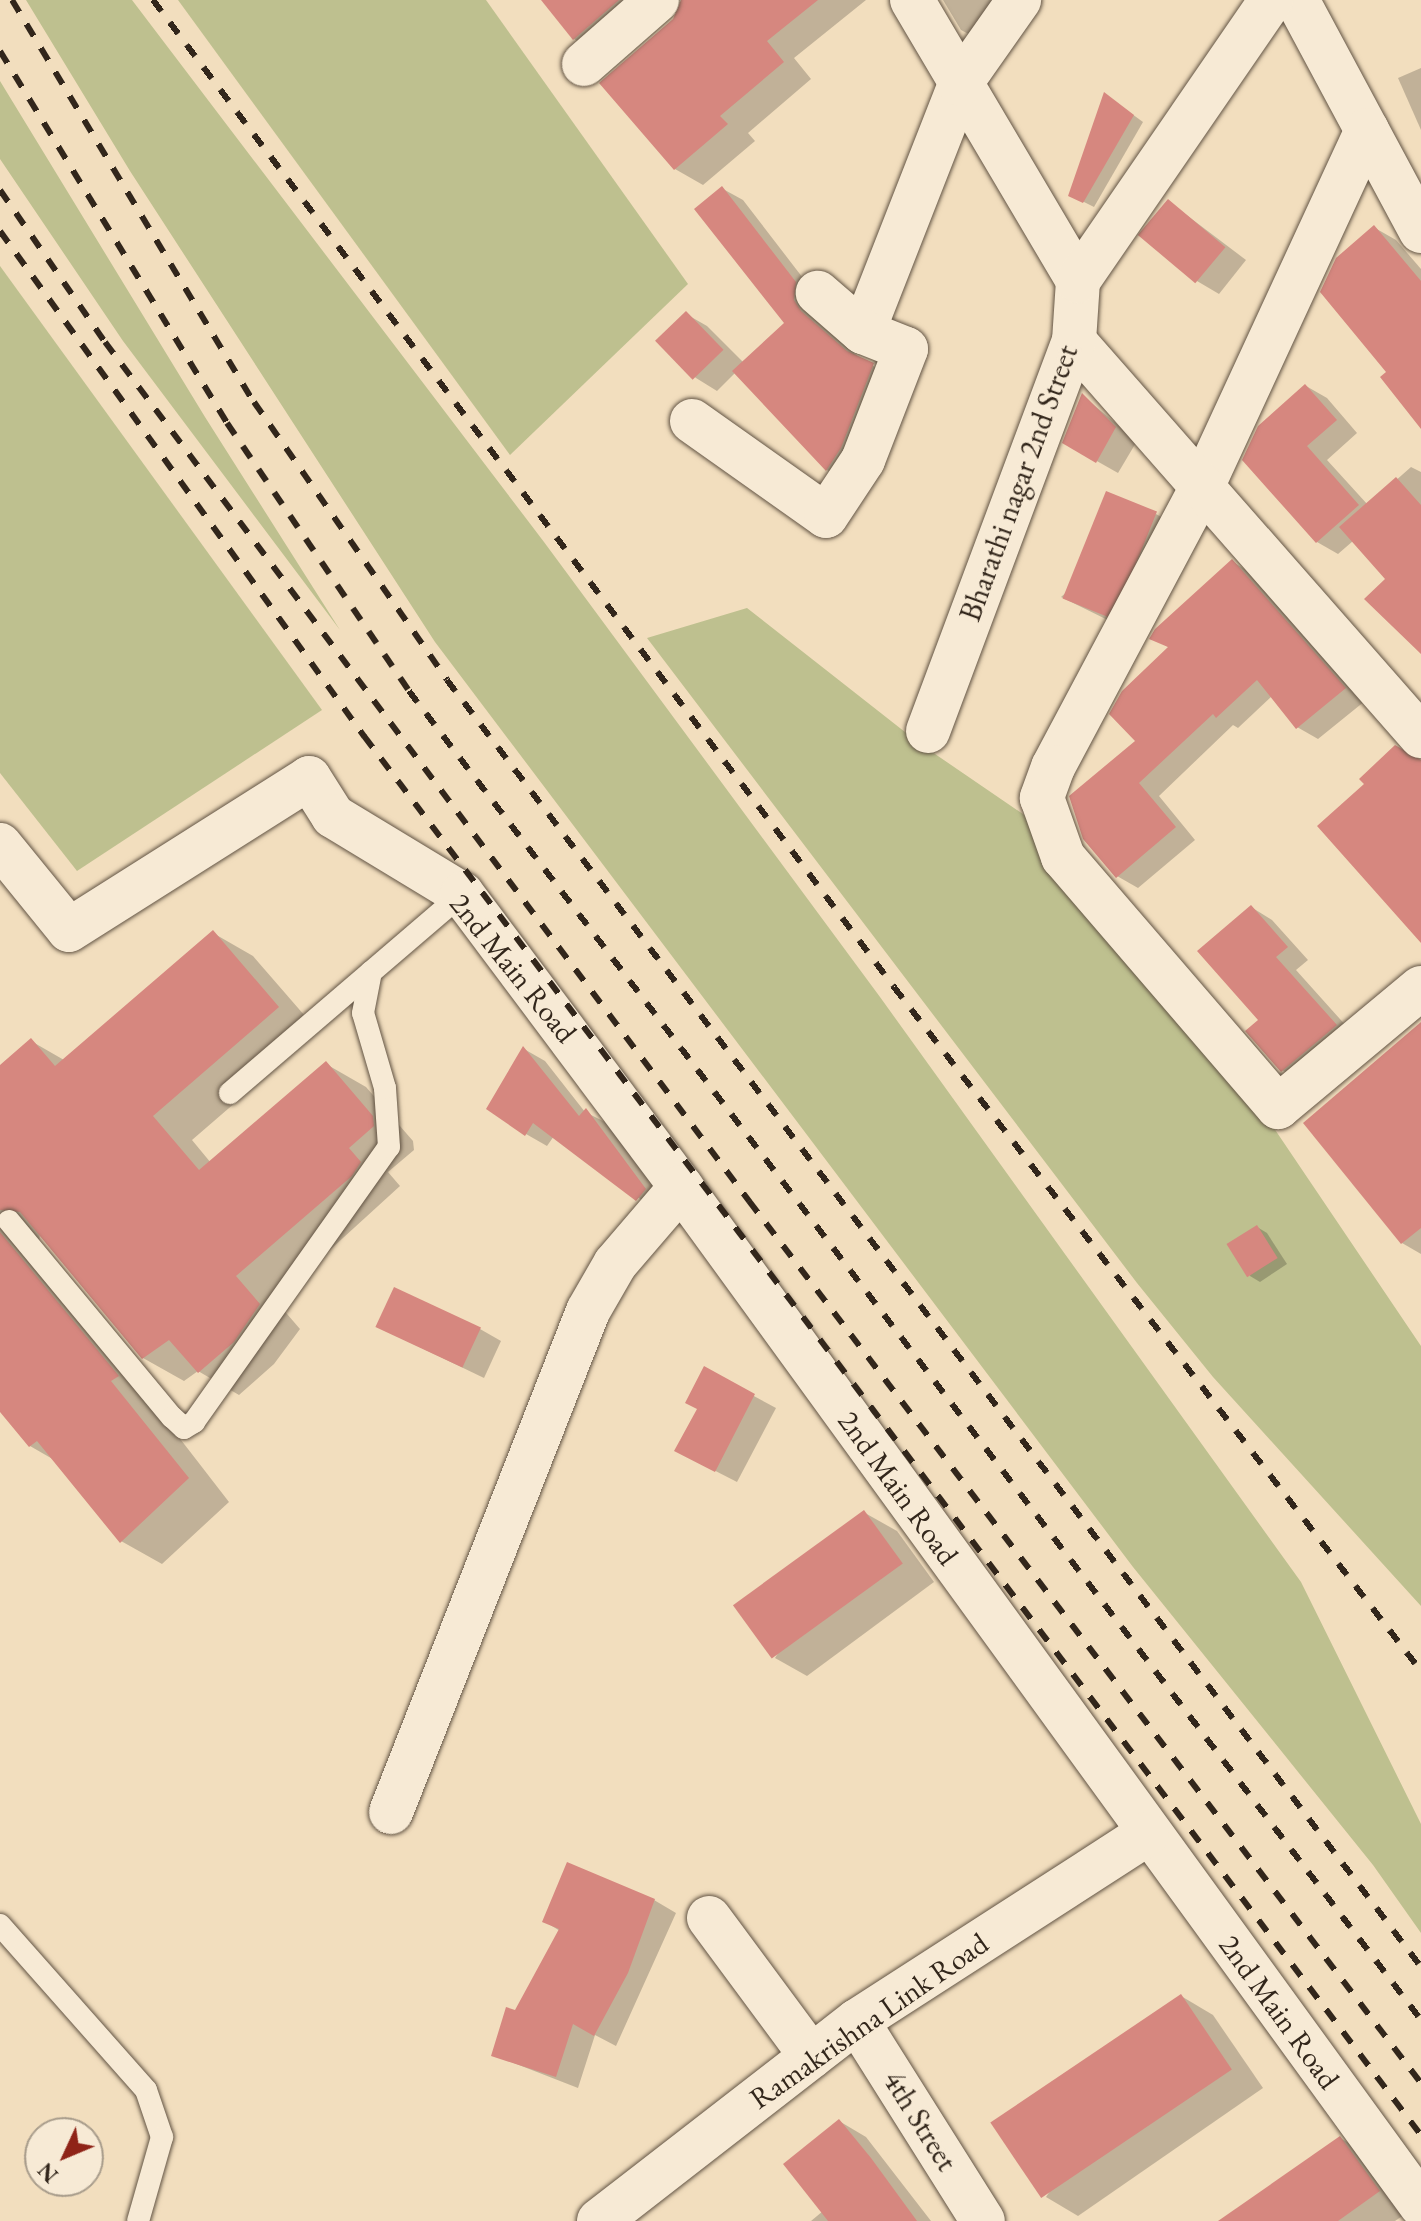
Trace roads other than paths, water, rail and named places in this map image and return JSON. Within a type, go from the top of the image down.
[{"type":"street","points":[[584,64],[657,0]]},
{"type":"street","points":[[912,0],[1078,281],[1271,0]]},
{"type":"street","points":[[863,332],[960,84],[1019,0]]},
{"type":"street","points":[[1297,0],[1421,231]]},
{"type":"street","points":[[1367,130],[1203,485],[1053,767],[1042,798],[1063,857],[1278,1107],[1421,988]]},
{"type":"street","name":"Bharathi nagar 2nd Street","points":[[928,731],[1074,341],[1078,281]]},
{"type":"street","points":[[692,421],[826,516],[863,460],[906,349],[863,332],[818,293]]},
{"type":"street","points":[[1074,341],[1421,736]]},
{"type":"street","name":"2nd Main Road","points":[[3,853],[69,930],[309,778],[333,816],[462,894],[681,1187],[1147,1834],[1421,2205]]},
{"type":"street","points":[[391,1812],[588,1311],[615,1264],[681,1187]]},
{"type":"street","name":"Ramakrishna Link Road","points":[[599,2221],[857,2021],[1147,1834]]},
{"type":"street","points":[[709,1918],[811,2056]]},
{"type":"street","name":"4th Street","points":[[857,2021],[983,2221]]},
{"type":"lane","points":[[230,1093],[462,894]]},
{"type":"lane","points":[[9,1221],[172,1417],[184,1428],[194,1422],[389,1147],[385,1088],[363,1013],[371,972]]},
{"type":"lane","points":[[0,1925],[146,2090],[162,2137],[138,2221]]},
{"type":"railway","points":[[12,0],[254,402],[447,680],[1421,1967]]},
{"type":"railway","points":[[153,0],[894,987],[1421,1671]]},
{"type":"railway","points":[[0,51],[227,423],[409,691],[1421,2020]]},
{"type":"railway","points":[[0,190],[105,342],[749,1201],[1421,2083]]},
{"type":"railway","points":[[0,231],[364,736],[1421,2135]]}]
